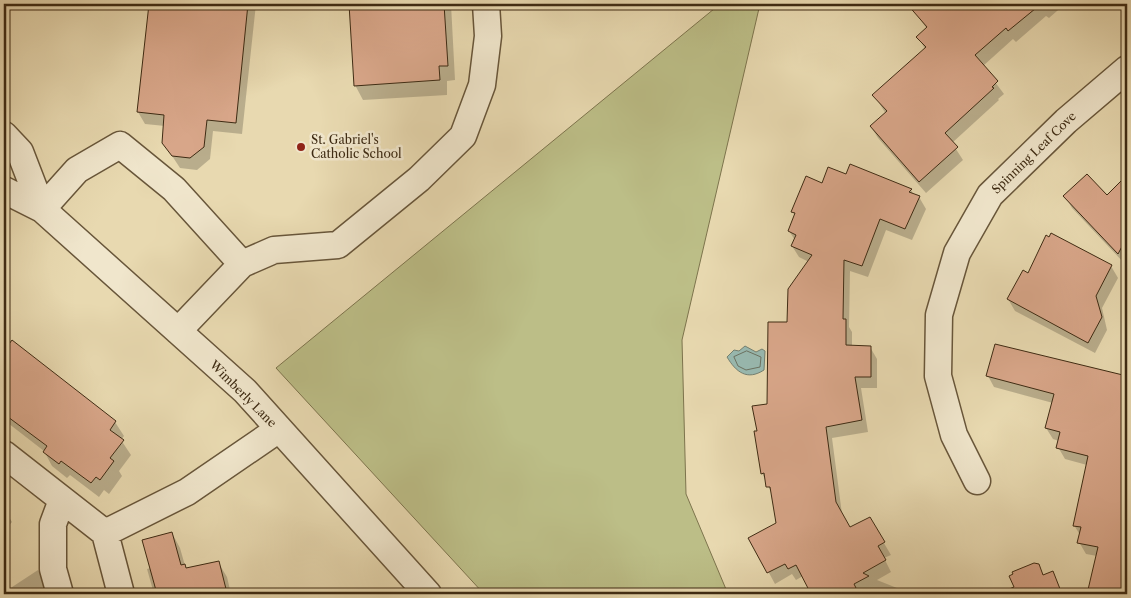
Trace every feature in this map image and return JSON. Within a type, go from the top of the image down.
[{"type":"street","points":[[178,332],[242,264],[274,250],[338,245],[419,179],[463,136],[482,85],[488,36],[486,4]]},
{"type":"street","name":"Spinning Leaf Cove","points":[[977,481],[954,435],[938,376],[939,315],[957,253],[990,195],[1066,121],[1127,68]]},
{"type":"street","name":"Wimberly Lane","points":[[4,135],[20,152],[42,209]]},
{"type":"street","points":[[42,209],[78,170],[120,145],[174,189],[242,264]]},
{"type":"street","name":"Wimberly Lane","points":[[4,190],[42,209],[245,391],[428,594]]},
{"type":"street","points":[[105,533],[187,492],[279,429]]},
{"type":"street","points":[[4,454],[105,533],[121,594]]},
{"type":"street","points":[[60,594],[53,569],[53,524],[62,500]]},
{"type":"green space","points":[[720,4],[760,4],[682,340],[686,494],[728,594],[484,594],[276,368]]},
{"type":"water","points":[[745,346],[756,352],[762,349],[765,351],[764,370],[747,375],[738,371],[730,362],[727,357],[734,350],[739,351]]},
{"type":"building","points":[[149,4],[248,4],[236,123],[207,120],[204,147],[190,158],[172,156],[162,143],[164,115],[137,112]]},
{"type":"building","points":[[349,4],[444,4],[448,66],[439,66],[440,80],[354,86]]},
{"type":"building","points":[[907,4],[1041,4],[1008,31],[1006,28],[975,55],[998,81],[992,87],[994,88],[945,133],[958,147],[919,182],[870,126],[887,111],[872,95],[926,47],[916,37],[927,27]]},
{"type":"building","points":[[850,164],[912,189],[909,192],[920,196],[905,229],[880,219],[862,266],[844,260],[843,319],[846,319],[846,345],[871,346],[871,377],[855,377],[862,420],[826,427],[836,502],[850,527],[870,517],[885,542],[878,546],[886,560],[863,573],[869,576],[854,584],[856,588],[844,594],[811,594],[796,565],[788,569],[785,564],[767,573],[748,538],[776,523],[770,487],[766,487],[764,473],[761,474],[754,431],[757,431],[752,406],[767,404],[768,322],[787,322],[788,289],[812,255],[791,246],[796,235],[788,231],[795,213],[791,212],[806,176],[822,183],[828,167],[846,174]]},
{"type":"building","points":[[1087,174],[1107,195],[1127,175],[1127,237],[1118,254],[1063,196]]},
{"type":"building","points":[[1051,233],[1112,265],[1096,296],[1102,317],[1088,343],[1007,299],[1023,270],[1028,273],[1046,235],[1049,237]]},
{"type":"building","points":[[12,340],[116,421],[110,430],[124,440],[110,458],[114,461],[100,480],[96,477],[91,483],[61,461],[59,464],[43,452],[47,446],[4,414],[4,351]]},
{"type":"building","points":[[995,344],[1127,376],[1127,594],[1087,594],[1098,547],[1077,543],[1081,527],[1073,526],[1088,456],[1056,448],[1060,432],[1045,428],[1054,394],[986,376]]},
{"type":"building","points":[[172,532],[181,565],[185,564],[186,568],[219,561],[226,589],[221,590],[222,594],[157,594],[142,540]]},
{"type":"building","points":[[1034,563],[1039,564],[1043,575],[1053,571],[1062,594],[997,594],[1014,587],[1009,576],[1013,574],[1012,572]]},
{"type":"place","name":"St. Gabriel's Catholic School","points":[[301,147]]}]
